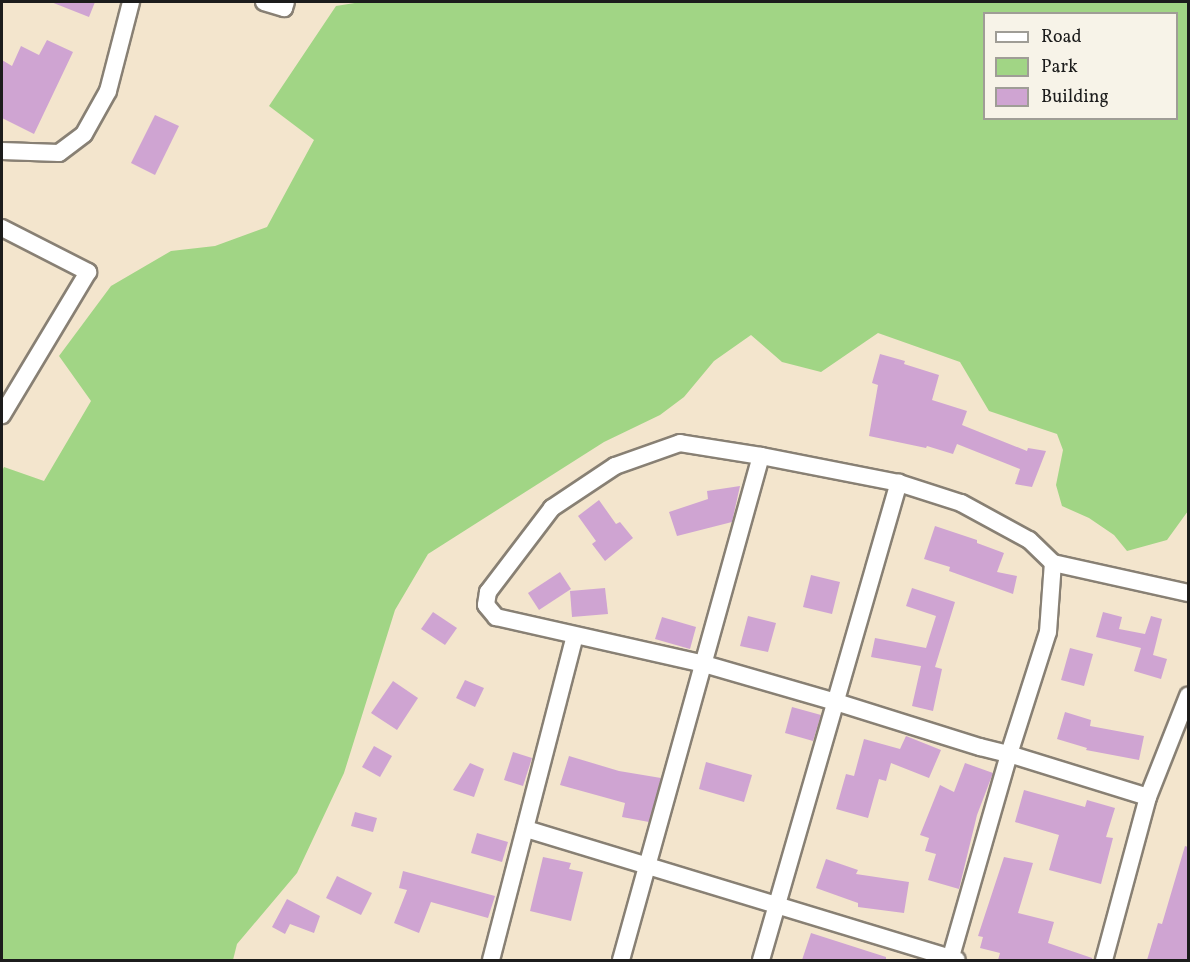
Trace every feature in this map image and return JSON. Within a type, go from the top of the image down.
[{"type":"street","points":[[2,151],[59,153],[84,134],[108,91],[131,2]]},
{"type":"street","points":[[264,2],[284,8],[286,2]]},
{"type":"street","points":[[2,228],[88,272],[2,415]]},
{"type":"street","points":[[1148,797],[704,664],[496,617],[486,605],[488,592],[552,507],[615,466],[680,443],[900,483],[961,503],[1029,540],[1053,563],[1188,593]]},
{"type":"street","points":[[621,960],[761,456]]},
{"type":"street","points":[[761,960],[900,483]]},
{"type":"street","points":[[526,829],[953,960],[1009,754],[1048,632],[1053,563]]},
{"type":"street","points":[[492,960],[575,636]]},
{"type":"street","points":[[1104,960],[1148,797],[1188,696]]},
{"type":"green space","points":[[361,2],[1188,2],[1188,511],[1167,540],[1127,551],[1114,535],[1089,518],[1062,506],[1056,485],[1063,450],[1057,434],[989,411],[960,362],[878,333],[821,372],[782,362],[751,335],[714,361],[684,397],[660,415],[604,442],[428,554],[395,610],[344,773],[297,873],[237,944],[233,960],[2,960],[2,471],[4,467],[44,481],[91,401],[59,356],[111,286],[171,251],[215,246],[267,227],[314,140],[269,106],[336,6]]},
{"type":"building","points":[[51,2],[95,2],[89,17]]},
{"type":"building","points":[[47,40],[73,52],[34,134],[2,118],[2,60],[12,66],[21,46],[39,55]]},
{"type":"building","points":[[155,115],[179,126],[155,175],[131,163]]},
{"type":"building","points":[[880,354],[939,375],[932,400],[967,411],[962,425],[1027,451],[1028,448],[1046,451],[1032,487],[1015,484],[1020,469],[957,444],[953,454],[927,446],[926,448],[869,436],[878,385],[872,383]]},
{"type":"building","points":[[740,486],[732,522],[677,536],[669,512],[708,499],[707,491]]},
{"type":"building","points":[[599,500],[616,524],[620,522],[633,538],[605,561],[592,544],[596,541],[578,516]]},
{"type":"building","points":[[935,526],[977,540],[977,543],[1004,553],[997,572],[1017,576],[1013,594],[949,571],[950,567],[924,559]]},
{"type":"building","points":[[560,572],[571,589],[539,610],[528,593]]},
{"type":"building","points":[[811,575],[840,582],[832,614],[803,607]]},
{"type":"building","points":[[605,588],[608,614],[572,617],[570,591]]},
{"type":"building","points":[[912,588],[955,602],[935,667],[942,669],[933,711],[912,706],[921,666],[871,657],[875,638],[926,648],[936,616],[906,606]]},
{"type":"building","points":[[433,612],[457,628],[445,645],[421,629]]},
{"type":"building","points":[[1103,612],[1122,617],[1119,629],[1145,634],[1151,616],[1162,619],[1153,655],[1167,659],[1161,679],[1134,671],[1141,648],[1096,637]]},
{"type":"building","points":[[748,616],[776,623],[768,652],[740,646]]},
{"type":"building","points":[[662,617],[696,627],[690,649],[655,639]]},
{"type":"building","points":[[1070,648],[1093,654],[1084,686],[1061,680]]},
{"type":"building","points":[[465,680],[484,688],[475,707],[456,698]]},
{"type":"building","points":[[393,681],[418,698],[397,730],[371,713]]},
{"type":"building","points":[[792,707],[821,715],[813,741],[785,733]]},
{"type":"building","points":[[1065,712],[1091,720],[1090,726],[1144,736],[1139,760],[1086,750],[1087,748],[1057,739]]},
{"type":"building","points":[[906,736],[941,750],[929,778],[891,763],[886,781],[879,779],[868,818],[836,809],[846,774],[854,776],[864,739],[900,749]]},
{"type":"building","points":[[374,746],[392,756],[380,777],[362,767]]},
{"type":"building","points":[[513,752],[532,758],[523,786],[504,780]]},
{"type":"building","points":[[569,756],[619,771],[661,778],[649,822],[622,817],[625,803],[560,785]]},
{"type":"building","points":[[706,762],[752,775],[744,802],[699,789]]},
{"type":"building","points":[[470,763],[484,769],[474,797],[453,790]]},
{"type":"building","points":[[965,763],[993,773],[977,815],[959,889],[928,880],[936,854],[925,851],[929,838],[920,835],[940,785],[954,792]]},
{"type":"building","points":[[1024,790],[1085,807],[1087,800],[1115,808],[1106,837],[1113,838],[1101,884],[1049,870],[1059,835],[1015,822]]},
{"type":"building","points":[[355,812],[377,818],[373,832],[351,826]]},
{"type":"building","points":[[477,833],[508,842],[502,862],[471,853]]},
{"type":"building","points":[[1185,846],[1188,847],[1188,960],[1147,960],[1158,923],[1162,924]]},
{"type":"building","points":[[543,857],[571,863],[569,869],[583,872],[571,921],[530,911]]},
{"type":"building","points":[[1004,857],[1033,863],[1018,913],[1054,922],[1048,943],[1092,958],[1092,960],[998,960],[1000,953],[980,948],[983,937],[978,936]]},
{"type":"building","points":[[826,859],[858,870],[856,874],[909,882],[904,913],[858,907],[858,903],[816,888]]},
{"type":"building","points":[[403,871],[495,896],[488,918],[431,902],[419,933],[394,923],[407,890],[399,888]]},
{"type":"building","points":[[337,876],[372,893],[361,915],[326,898]]},
{"type":"building","points":[[287,899],[320,916],[314,933],[290,924],[285,934],[272,927]]},
{"type":"building","points":[[811,933],[886,957],[886,960],[802,960]]}]
